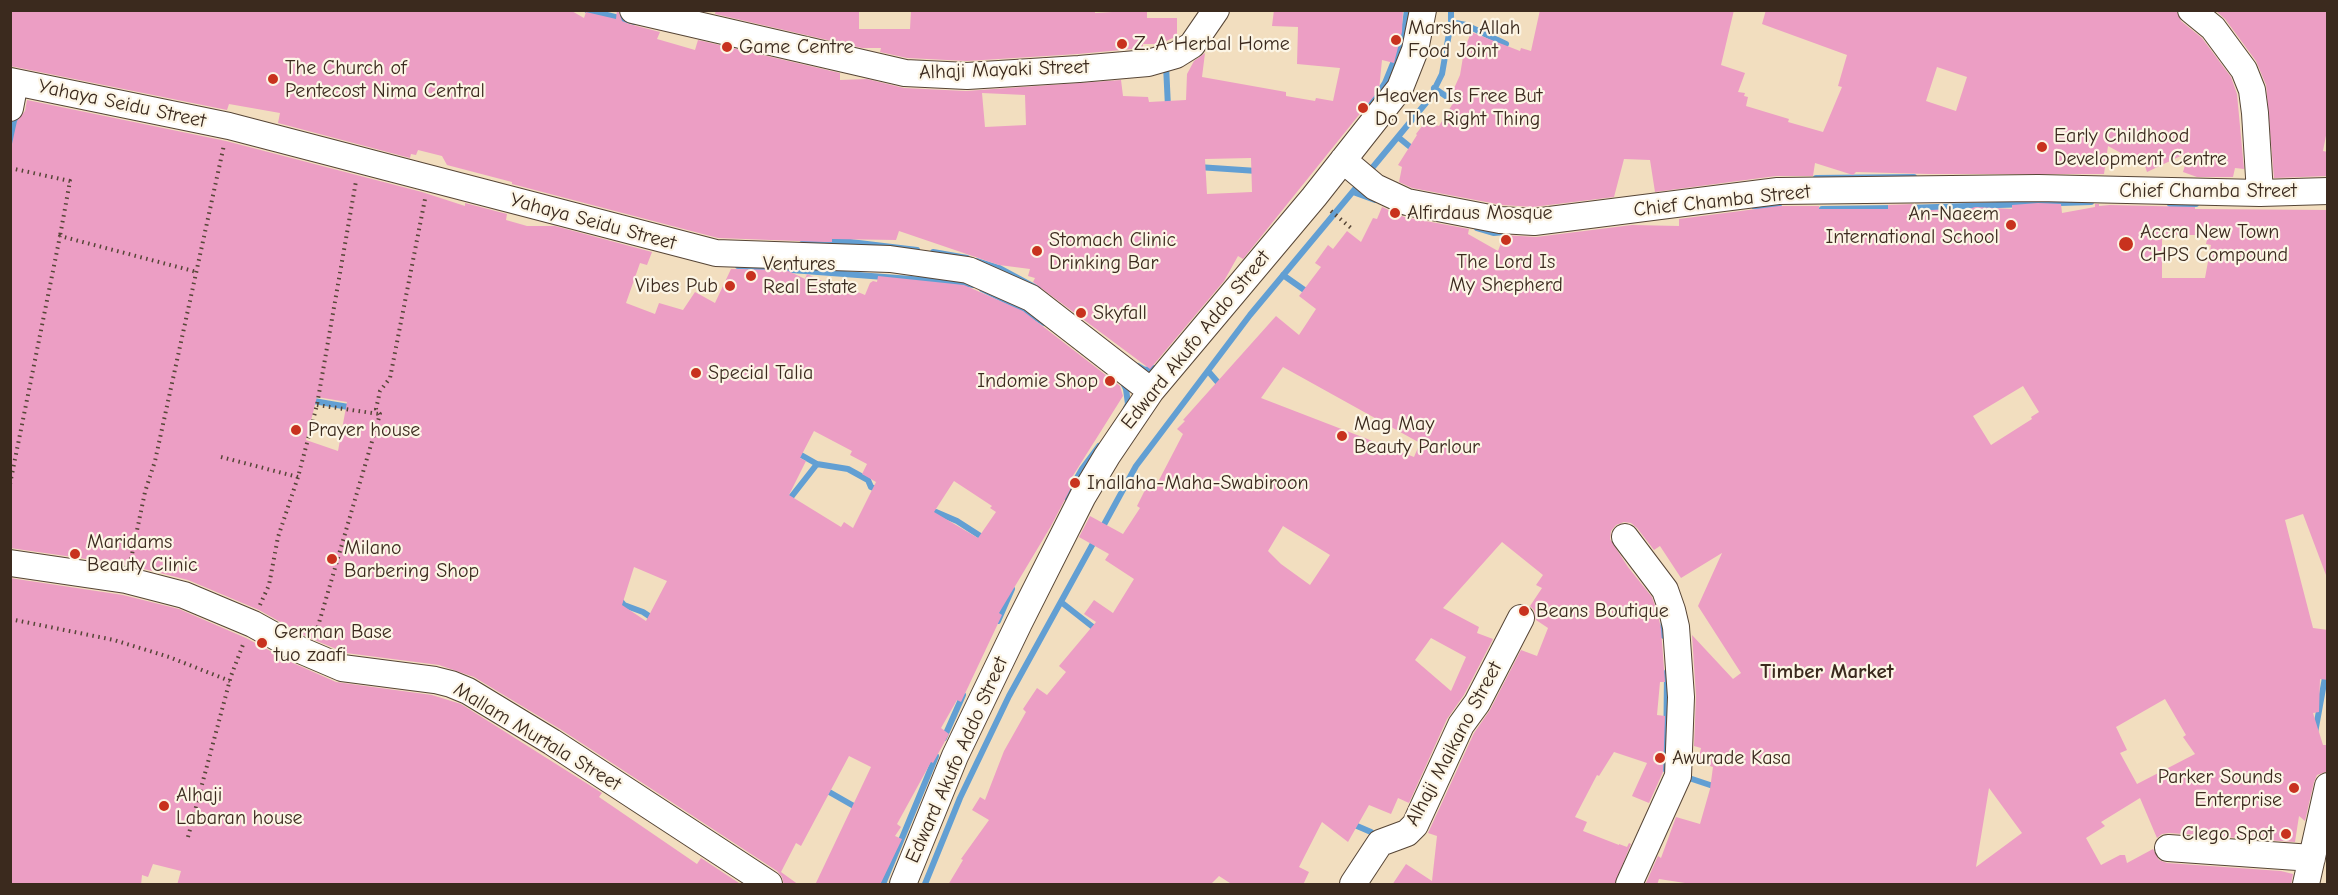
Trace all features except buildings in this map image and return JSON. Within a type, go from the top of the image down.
[{"type":"street","name":"Alhaji Mayaki Street","points":[[633,10],[905,73],[967,76],[1148,63],[1176,55],[1192,45],[1216,10]]},
{"type":"street","name":"Edward Akufo Addo Street","points":[[903,885],[956,756],[1018,623],[1089,486],[1127,424],[1151,391],[1358,173],[1400,88],[1415,50],[1423,10]]},
{"type":"street","points":[[2191,10],[2220,36],[2244,70],[2252,90],[2256,112],[2260,193]]},
{"type":"street","points":[[10,108],[13,82]]},
{"type":"street","name":"Yahaya Seidu Street","points":[[13,82],[229,126],[716,254],[890,259],[968,270],[1031,298],[1151,391]]},
{"type":"street","name":"Chief Chamba Street","points":[[1358,173],[1407,202],[1500,220],[1534,222],[1778,191],[2038,188],[2260,193],[2328,191]]},
{"type":"street","points":[[1624,537],[1665,590],[1676,627],[1681,697],[1677,776],[1629,885]]},
{"type":"street","name":"Mallam Murtala Street","points":[[10,562],[126,580],[184,595],[253,624],[300,650],[342,668],[435,680],[468,691],[572,755],[769,885]]},
{"type":"street","name":"Alhaji Maikano Street","points":[[1353,885],[1380,843],[1407,833],[1415,825],[1461,725],[1477,703],[1521,618]]},
{"type":"street","points":[[2306,885],[2318,855],[2328,786]]},
{"type":"street","points":[[2168,848],[2318,855]]},
{"type":"path","points":[[126,580],[145,492],[155,461],[229,126]]},
{"type":"path","points":[[188,837],[240,648],[253,624],[268,585],[278,537],[298,477],[317,405],[361,160]]},
{"type":"path","points":[[10,168],[70,181],[10,484]]},
{"type":"path","points":[[380,414],[376,409],[380,391],[390,378],[429,179]]},
{"type":"path","points":[[1325,206],[1352,228]]},
{"type":"path","points":[[60,236],[197,272]]},
{"type":"path","points":[[317,405],[380,414]]},
{"type":"path","points":[[300,650],[315,638],[380,414]]},
{"type":"path","points":[[221,458],[298,477]]},
{"type":"path","points":[[10,618],[114,640],[169,657],[230,681]]},
{"type":"waterway","points":[[587,10],[635,22]]},
{"type":"waterway","points":[[1366,112],[1385,83],[1403,39],[1407,10]]},
{"type":"waterway","points":[[1368,173],[1430,98],[1442,74],[1451,10]]},
{"type":"waterway","points":[[1451,22],[1466,25],[1506,44]]},
{"type":"waterway","points":[[1166,65],[1168,107]]},
{"type":"waterway","points":[[1434,88],[1450,99]]},
{"type":"waterway","points":[[10,147],[17,112]]},
{"type":"waterway","points":[[1398,137],[1409,146]]},
{"type":"waterway","points":[[1198,167],[1257,171]]},
{"type":"waterway","points":[[1816,178],[1914,177]]},
{"type":"waterway","points":[[1101,530],[1136,466],[1250,315],[1360,183]]},
{"type":"waterway","points":[[1353,192],[1375,200]]},
{"type":"waterway","points":[[1906,208],[2091,202]]},
{"type":"waterway","points":[[2170,204],[2196,204]]},
{"type":"waterway","points":[[1754,206],[1779,207]]},
{"type":"waterway","points":[[1822,209],[1896,208]]},
{"type":"waterway","points":[[1477,228],[1494,233],[1505,232]]},
{"type":"waterway","points":[[802,244],[842,241],[917,250]]},
{"type":"waterway","points":[[933,252],[967,258]]},
{"type":"waterway","points":[[977,261],[999,268],[1038,289]]},
{"type":"waterway","points":[[738,266],[973,285]]},
{"type":"waterway","points":[[1283,275],[1310,294]]},
{"type":"waterway","points":[[982,289],[1017,306],[1044,323]]},
{"type":"waterway","points":[[1138,366],[1145,370],[1160,367]]},
{"type":"waterway","points":[[1208,371],[1221,386]]},
{"type":"waterway","points":[[1122,381],[1126,389],[1128,404],[1126,408]]},
{"type":"waterway","points":[[308,400],[354,408]]},
{"type":"waterway","points":[[1066,497],[1099,446]]},
{"type":"waterway","points":[[794,451],[817,464],[848,469],[868,480],[871,487],[881,491]]},
{"type":"waterway","points":[[788,501],[817,464]]},
{"type":"waterway","points":[[936,512],[957,521],[985,539]]},
{"type":"waterway","points":[[925,884],[960,798],[1009,696],[1096,538]]},
{"type":"waterway","points":[[998,621],[1012,589]]},
{"type":"waterway","points":[[618,598],[624,605],[643,612],[655,620]]},
{"type":"waterway","points":[[1061,602],[1098,631]]},
{"type":"waterway","points":[[1664,621],[1662,635],[1667,641]]},
{"type":"waterway","points":[[1666,770],[1667,672]]},
{"type":"waterway","points":[[2315,733],[2326,672]]},
{"type":"waterway","points":[[944,738],[963,695]]},
{"type":"waterway","points":[[883,884],[936,756]]},
{"type":"waterway","points":[[1683,776],[1716,787]]},
{"type":"waterway","points":[[824,789],[859,809]]},
{"type":"waterway","points":[[1350,823],[1371,832]]},
{"type":"place","name":"Marsha Allah Food Joint","points":[[1396,40]]},
{"type":"place","name":"Z. A Herbal Home","points":[[1122,44]]},
{"type":"place","name":"Game Centre","points":[[727,47]]},
{"type":"place","name":"The Church of Pentecost Nima Central","points":[[273,79]]},
{"type":"place","name":"Heaven Is Free But Do The Right Thing","points":[[1363,108]]},
{"type":"place","name":"Early Childhood Development Centre","points":[[2042,147]]},
{"type":"place","name":"Alfirdaus Mosque","points":[[1395,213]]},
{"type":"place","name":"An-Naeem International School","points":[[2011,225]]},
{"type":"place","name":"The Lord Is My Shepherd","points":[[1506,240]]},
{"type":"place","name":"Accra New Town CHPS Compound","points":[[2126,244]]},
{"type":"place","name":"Stomach Clinic Drinking Bar","points":[[1037,251]]},
{"type":"place","name":"Ventures Real Estate","points":[[751,276]]},
{"type":"place","name":"Vibes Pub","points":[[730,286]]},
{"type":"place","name":"Skyfall","points":[[1081,313]]},
{"type":"place","name":"Special Talia","points":[[696,373]]},
{"type":"place","name":"Indomie Shop","points":[[1110,381]]},
{"type":"place","name":"Prayer house","points":[[296,430]]},
{"type":"place","name":"Mag May Beauty Parlour","points":[[1342,436]]},
{"type":"place","name":"Inallaha-Maha-Swabiroon","points":[[1075,483]]},
{"type":"place","name":"Maridams Beauty Clinic","points":[[75,554]]},
{"type":"place","name":"Milano Barbering Shop","points":[[332,559]]},
{"type":"place","name":"Beans Boutique","points":[[1524,611]]},
{"type":"place","name":"German Base tuo zaafi","points":[[262,643]]},
{"type":"place","name":"Awurade Kasa","points":[[1660,758]]},
{"type":"place","name":"Parker Sounds Enterprise","points":[[2294,788]]},
{"type":"place","name":"Alhaji Labaran house","points":[[164,806]]},
{"type":"place","name":"Clego Spot","points":[[2286,834]]},
{"type":"district","name":"Timber Market","points":[[1827,672]]}]
